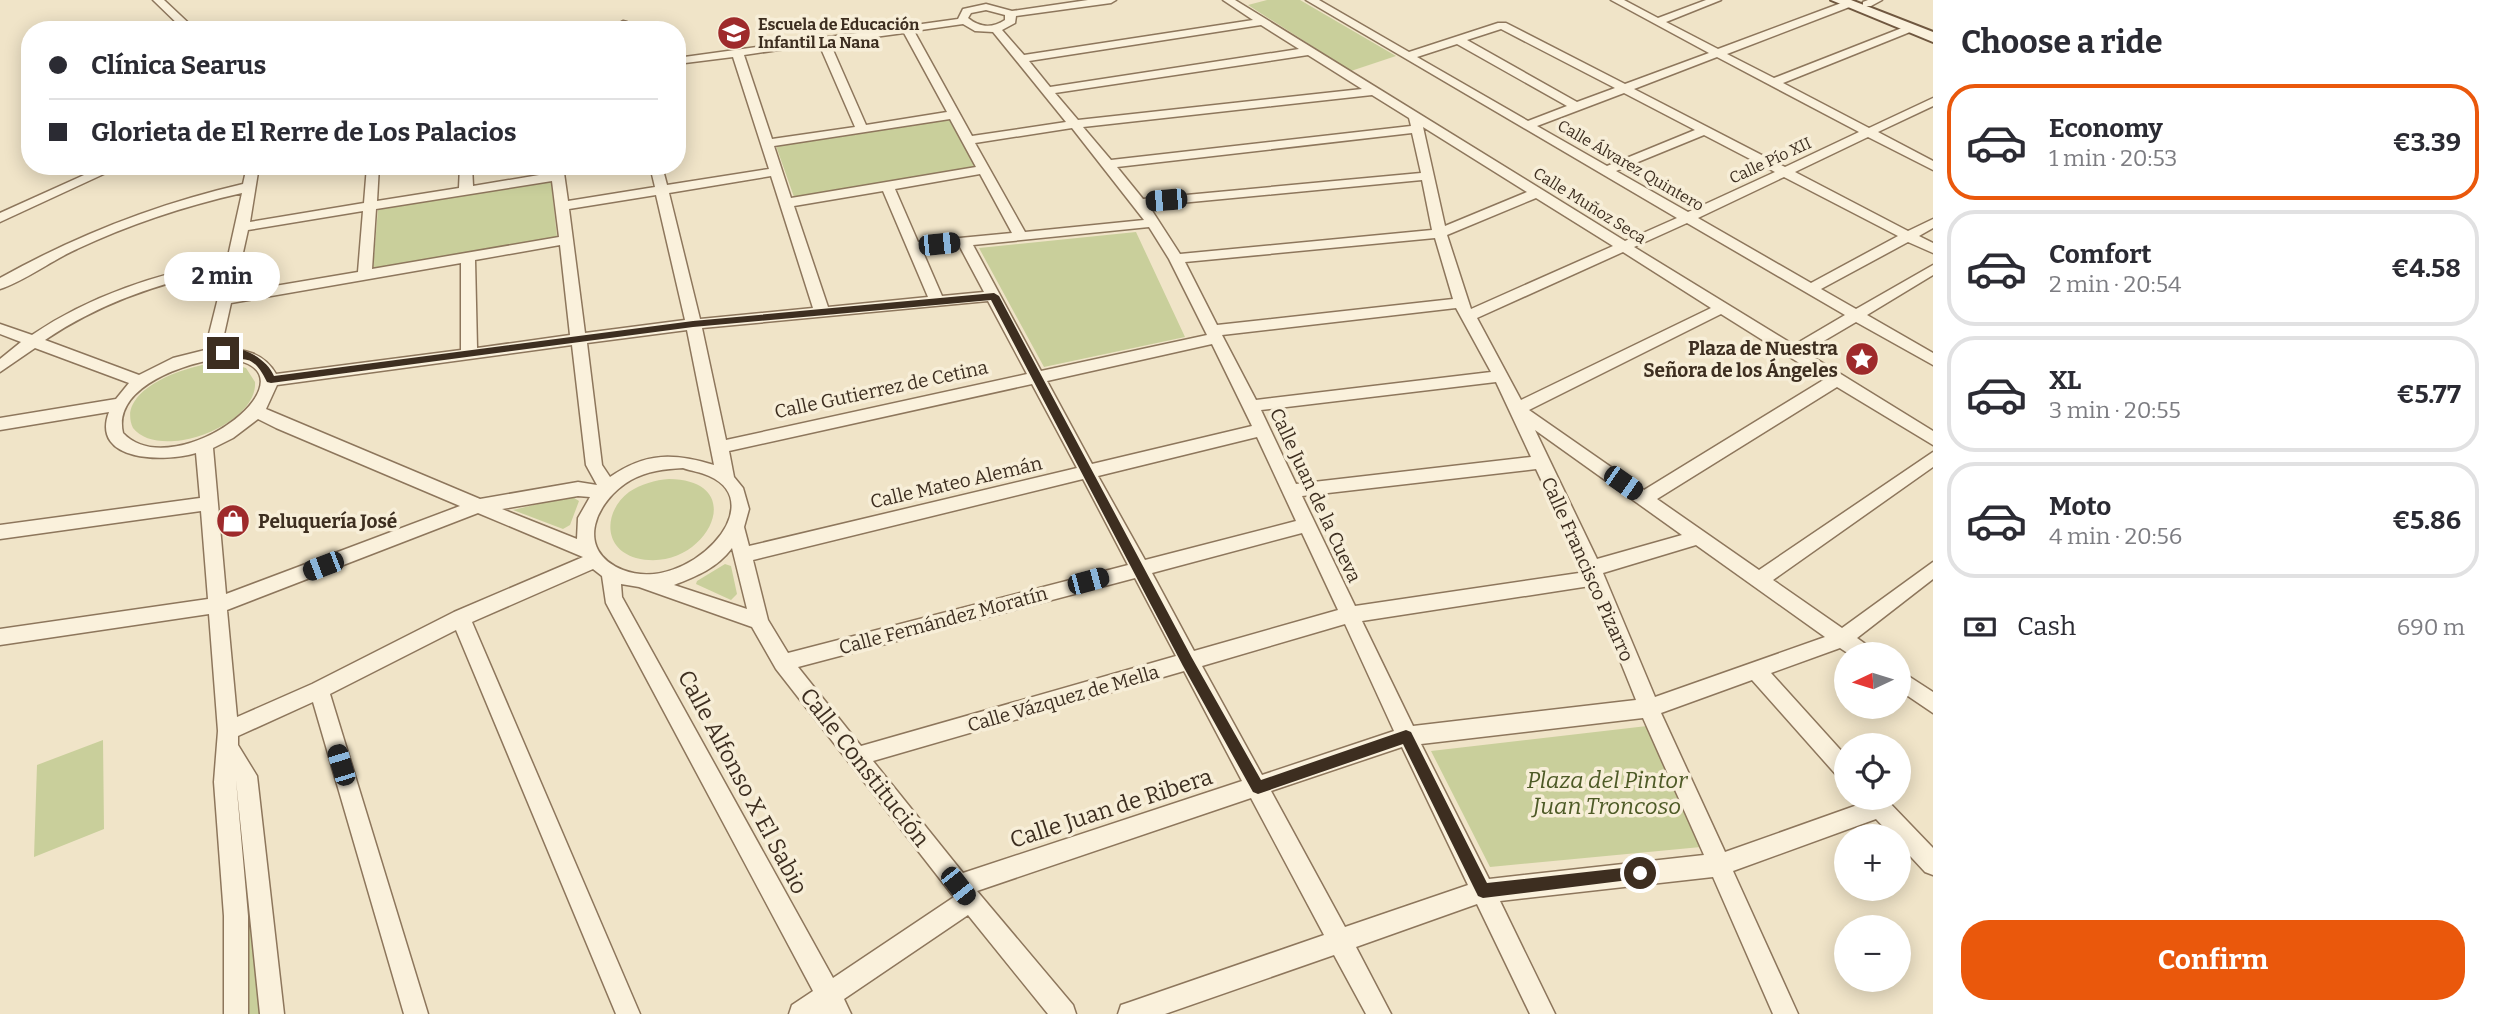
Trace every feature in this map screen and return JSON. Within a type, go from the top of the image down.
[{"type":"street","points":[[158,0],[181,21]]},
{"type":"street","points":[[964,21],[967,11],[975,4],[1010,14],[1111,0]]},
{"type":"street","name":"Calle Muñoz Seca","points":[[1228,0],[1374,91],[1415,123],[1536,193],[1933,439]]},
{"type":"street","name":"Calle Álvarez Quintero","points":[[1311,0],[1933,360]]},
{"type":"street","points":[[1616,0],[1933,166]]},
{"type":"street","points":[[1657,22],[1716,0]]},
{"type":"street","points":[[1857,2],[1933,37]]},
{"type":"street","points":[[1528,125],[1857,2],[1933,30]]},
{"type":"street","points":[[686,60],[964,21],[980,29],[996,29],[1008,24],[1012,18],[1010,14]]},
{"type":"street","points":[[1021,59],[1261,22]]},
{"type":"street","points":[[1409,56],[1502,24],[1933,249]]},
{"type":"street","points":[[907,28],[1020,236]]},
{"type":"street","points":[[1774,82],[1911,28]]},
{"type":"street","name":"Calle Juan de la Cueva","points":[[996,29],[1140,203],[1176,259],[1251,406],[1406,736],[1543,1014]]},
{"type":"street","points":[[1457,39],[1577,107]]},
{"type":"street","points":[[823,40],[862,129]]},
{"type":"street","points":[[1047,91],[1309,51]]},
{"type":"street","points":[[737,52],[821,312]]},
{"type":"street","points":[[968,141],[1076,124],[1374,91]]},
{"type":"street","name":"Calle Pío XII","points":[[1213,334],[1464,310],[1624,247],[1933,102]]},
{"type":"street","points":[[766,144],[954,115]]},
{"type":"street","points":[[1108,164],[1415,123]]},
{"type":"street","name":"Calle Francisco Pizarro","points":[[1415,123],[1440,233],[1464,310],[1501,376],[1594,573],[1649,708],[1786,1014]]},
{"type":"street","points":[[1607,170],[1706,130]]},
{"type":"street","points":[[786,203],[984,170]]},
{"type":"street","points":[[563,206],[775,172]]},
{"type":"street","points":[[0,218],[96,175]]},
{"type":"street","points":[[212,354],[251,175]]},
{"type":"street","points":[[365,274],[372,175]]},
{"type":"street","points":[[466,175],[466,191]]},
{"type":"street","points":[[242,227],[466,191],[540,175]]},
{"type":"street","points":[[559,175],[594,465],[605,490]]},
{"type":"street","points":[[658,175],[721,446],[726,480]]},
{"type":"street","points":[[1140,203],[1426,176]]},
{"type":"street","points":[[887,186],[937,301]]},
{"type":"street","points":[[0,284],[60,250],[140,217],[214,194],[249,187]]},
{"type":"street","points":[[1176,259],[1440,233],[1536,193]]},
{"type":"street","points":[[914,247],[1153,223]]},
{"type":"street","points":[[1810,289],[1933,223]]},
{"type":"street","points":[[226,299],[567,240]]},
{"type":"street","points":[[964,242],[1379,1014]]},
{"type":"street","points":[[468,257],[469,353]]},
{"type":"street","points":[[0,367],[32,341],[96,302],[152,281],[233,264]]},
{"type":"street","points":[[1793,353],[1933,269]]},
{"type":"street","points":[[271,380],[693,324],[994,296]]},
{"type":"street","points":[[1723,308],[1517,409],[1846,642]]},
{"type":"street","points":[[0,330],[141,382]]},
{"type":"street","name":"Calle Gutierrez de Cetina","points":[[721,446],[1037,377],[1213,334]]},
{"type":"street","points":[[235,353],[253,358],[266,367],[271,380],[267,395],[256,411],[229,432],[204,444],[164,453],[131,448],[118,438],[114,428],[120,404],[141,382],[177,362],[212,354],[235,353]]},
{"type":"street","points":[[1251,406],[1501,376]]},
{"type":"street","points":[[1645,498],[1838,379]]},
{"type":"street","points":[[0,424],[120,404]]},
{"type":"street","points":[[256,411],[478,506],[636,580],[759,621]]},
{"type":"street","name":"Calle Mateo Alemán","points":[[743,555],[1261,430]]},
{"type":"street","points":[[204,444],[211,503],[228,739],[225,782],[236,916],[236,1014]]},
{"type":"street","points":[[1759,580],[1933,458]]},
{"type":"street","points":[[598,561],[585,537],[586,522],[592,506],[605,490],[638,469],[674,462],[699,465],[726,480],[737,494],[740,505],[736,529],[721,551],[691,572],[667,579],[636,580]]},
{"type":"street","points":[[1290,491],[1540,462]]},
{"type":"street","points":[[0,637],[219,605],[478,506],[578,489],[605,490]]},
{"type":"street","points":[[0,532],[211,503]]},
{"type":"street","name":"Calle Fernández Moratín","points":[[783,663],[1306,524]]},
{"type":"street","name":"Calle Constitución","points":[[736,529],[759,621],[783,663],[1063,1014]]},
{"type":"street","name":"Calle Vázquez de Mella","points":[[858,756],[1349,615],[1584,580],[1600,566],[1700,537]]},
{"type":"street","points":[[228,739],[461,618],[598,561]]},
{"type":"street","name":"Calle Alfonso X El Sabio","points":[[598,561],[613,598],[834,1005]]},
{"type":"street","name":"Calle Juan de Ribera","points":[[801,1014],[834,1005],[964,893],[1406,736],[1649,708],[1842,639],[1933,569]]},
{"type":"street","points":[[461,618],[628,1014]]},
{"type":"street","points":[[1756,670],[1834,758]]},
{"type":"street","points":[[1911,688],[1933,704]]},
{"type":"street","points":[[318,690],[416,1014]]},
{"type":"street","points":[[228,739],[246,776],[272,1014]]},
{"type":"street","points":[[1130,1014],[1483,891],[1718,864],[1857,810]]},
{"type":"street","points":[[1882,810],[1933,864]]},
{"type":"green space","points":[[1267,0],[1300,0],[1396,56],[1351,71],[1248,5]]},
{"type":"green space","points":[[951,119],[975,167],[794,197],[776,146]]},
{"type":"green space","points":[[551,181],[557,237],[373,269],[378,209]]},
{"type":"green space","points":[[1136,232],[1185,337],[1044,367],[979,248]]},
{"type":"green space","points":[[225,362],[246,368],[255,382],[252,398],[241,412],[225,424],[184,440],[164,441],[146,438],[133,428],[130,413],[135,400],[146,389],[178,372]]},
{"type":"green space","points":[[669,479],[695,483],[709,494],[714,509],[710,526],[699,541],[682,553],[660,560],[636,558],[625,553],[612,538],[610,528],[615,509],[634,489]]},
{"type":"green space","points":[[571,496],[579,501],[570,525],[563,529],[513,510]]},
{"type":"green space","points":[[725,564],[731,566],[737,594],[731,600],[696,584]]},
{"type":"green space","name":"Plaza del Pintor Juan Troncoso","points":[[1647,726],[1701,847],[1490,867],[1431,751]]},
{"type":"green space","points":[[103,740],[104,829],[34,857],[37,765]]},
{"type":"green space","points":[[252,915],[262,1014],[246,1014],[248,996],[244,920]]},
{"type":"place","name":"Escuela de Educación Infantil La Nana","points":[[734,33]]},
{"type":"place","name":"Plaza de Nuestra Señora de los Ángeles","points":[[1862,359]]},
{"type":"place","name":"Peluquería José","points":[[233,521]]},
{"type":"route","points":[[223,353],[240,354],[257,360],[266,367],[271,380],[693,324],[994,296],[1188,662],[1258,787],[1406,736],[1483,891],[1640,873]]}]
